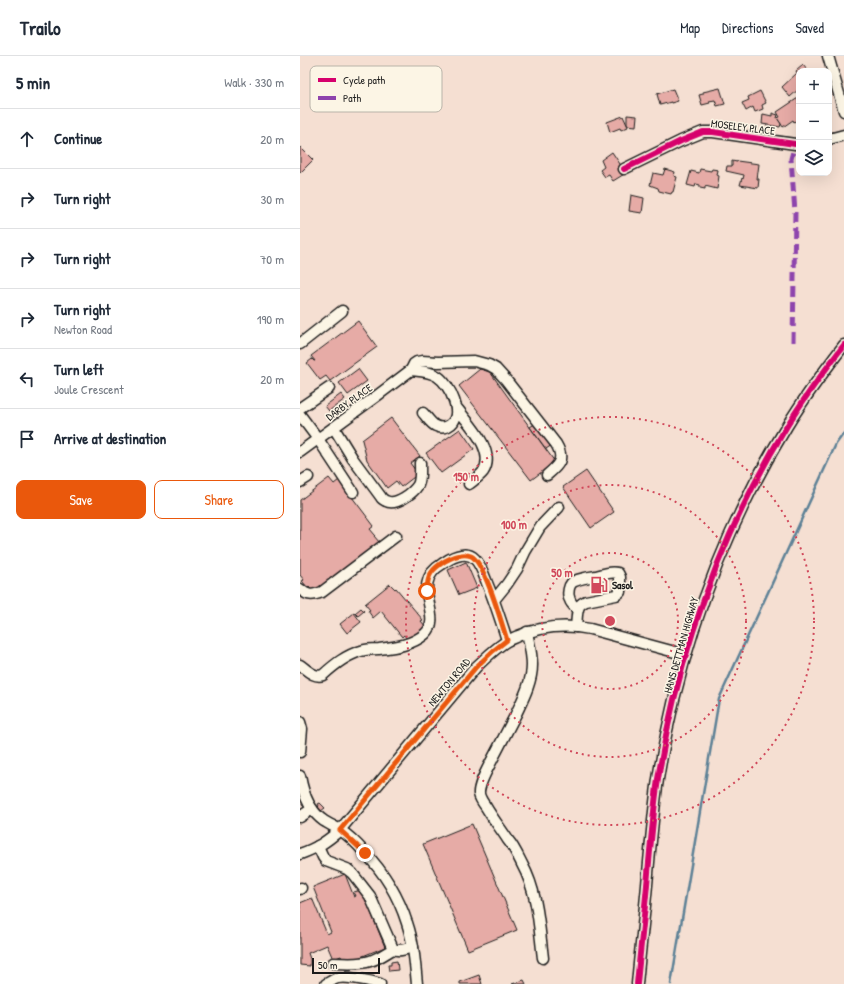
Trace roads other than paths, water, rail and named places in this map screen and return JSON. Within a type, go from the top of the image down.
[{"type":"street","points":[[828,56],[844,112]]},
{"type":"street","name":"MOSELEY PLACE","points":[[624,168],[703,132],[713,132],[796,144]]},
{"type":"street","points":[[832,137],[844,135]]},
{"type":"street","points":[[300,344],[342,311]]},
{"type":"street","name":"HANS DETTMAN HIGHWAY","points":[[637,984],[658,779],[670,718],[686,655],[714,572],[751,491],[787,426],[844,345]]},
{"type":"street","name":"DARBY PLACE","points":[[300,452],[378,395],[410,370],[417,362],[474,361],[482,362],[496,369],[559,448],[561,458],[556,467],[547,475]]},
{"type":"street","points":[[410,370],[424,371],[439,377],[446,385],[456,407],[457,413],[452,424],[440,428],[432,424],[423,413]]},
{"type":"street","points":[[300,408],[329,388]]},
{"type":"street","points":[[456,407],[478,436],[487,455],[484,471],[469,484]]},
{"type":"street","points":[[300,415],[318,438],[353,492]]},
{"type":"street","points":[[334,428],[356,465],[385,501],[397,501],[413,491],[420,478],[420,463]]},
{"type":"street","points":[[494,600],[517,569],[540,527],[559,507]]},
{"type":"street","points":[[300,589],[310,595],[322,592],[396,536]]},
{"type":"street","points":[[300,665],[314,675],[319,676],[349,656],[360,651],[400,646],[417,640],[430,629],[432,624],[427,591],[428,578],[431,572],[452,557],[463,554],[475,558],[482,569],[507,640]]},
{"type":"street","points":[[576,626],[580,606],[586,602],[616,595],[620,592],[620,577],[618,573],[613,572],[571,583],[569,587],[570,600],[578,610]]},
{"type":"street","name":"NEWTON ROAD","points":[[300,854],[325,842],[340,830],[476,667],[507,640],[541,628],[576,626],[686,655]]},
{"type":"street","points":[[527,632],[532,664],[530,680],[524,696],[488,768],[479,793],[496,824],[509,840],[528,877],[535,896],[543,958]]},
{"type":"street","points":[[300,722],[302,729],[300,752]]},
{"type":"street","points":[[300,776],[306,800],[312,809],[324,821],[340,830],[365,853],[389,884],[408,924],[413,947],[417,984]]},
{"type":"street","points":[[300,817],[312,809]]},
{"type":"street","points":[[318,846],[326,861],[347,869],[352,873],[370,896],[393,949]]},
{"type":"street","points":[[334,963],[358,963],[369,961],[393,949],[401,951],[413,947]]},
{"type":"street","points":[[326,984],[339,978],[355,979],[380,984]]},
{"type":"waterway","points":[[671,984],[719,699],[836,444],[844,433]]},
{"type":"place","name":"Sasol","points":[[599,585]]}]
